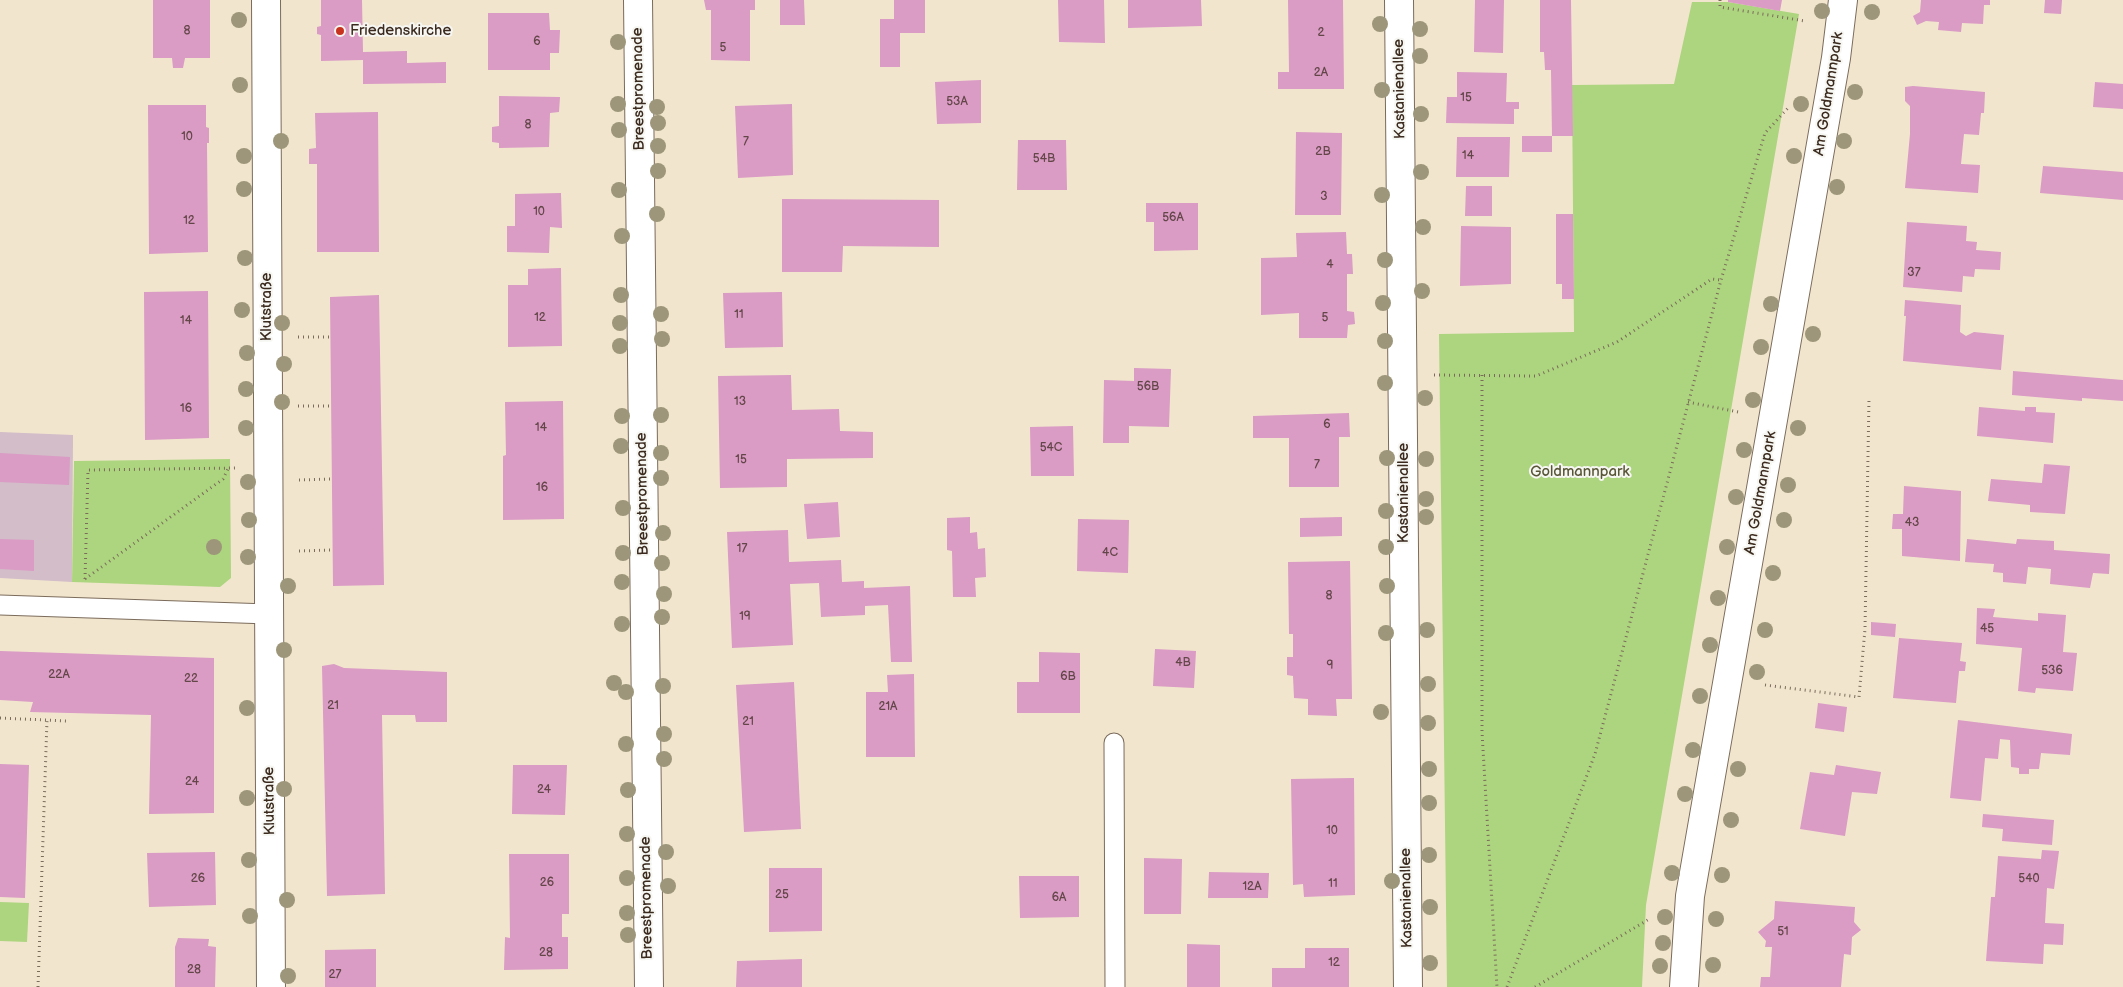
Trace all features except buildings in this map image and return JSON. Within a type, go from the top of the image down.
[{"type":"street","name":"Klutstraße","points":[[266,0],[271,987]]},
{"type":"street","name":"Breestpromenade","points":[[638,0],[648,987]]},
{"type":"street","name":"Kastanienallee","points":[[1399,0],[1408,987]]},
{"type":"street","name":"Am Goldmannpark","points":[[1684,987],[1690,896],[1836,58],[1843,0]]},
{"type":"lane","points":[[0,605],[269,614]]},
{"type":"lane","points":[[1114,744],[1115,987]]},
{"type":"path","points":[[1720,0],[1720,6],[1805,21]]},
{"type":"path","points":[[1507,987],[1595,754],[1721,280],[1765,133],[1788,108]]},
{"type":"path","points":[[1434,375],[1536,376],[1617,342],[1712,278],[1721,280]]},
{"type":"path","points":[[290,337],[330,336]]},
{"type":"path","points":[[1482,375],[1482,732],[1497,987]]},
{"type":"path","points":[[1765,685],[1859,697],[1865,629],[1868,398]]},
{"type":"path","points":[[1688,402],[1738,412]]},
{"type":"path","points":[[291,406],[330,406]]},
{"type":"path","points":[[85,579],[88,470],[238,468]]},
{"type":"path","points":[[52,607],[85,579],[223,479],[228,469]]},
{"type":"path","points":[[292,480],[331,479]]},
{"type":"path","points":[[294,551],[331,550]]},
{"type":"path","points":[[0,718],[67,721]]},
{"type":"path","points":[[38,987],[47,720]]},
{"type":"path","points":[[1535,987],[1651,918]]},
{"type":"shaded area","points":[[0,432],[73,435],[72,582],[0,578]]},
{"type":"green space","name":"Goldmannpark","points":[[1692,2],[1728,2],[1799,14],[1646,905],[1642,987],[1447,987],[1439,334],[1574,332],[1572,85],[1674,84]]},
{"type":"green space","points":[[230,459],[231,578],[220,587],[72,582],[74,461]]},
{"type":"green space","points":[[0,902],[29,903],[27,942],[0,941]]},
{"type":"place","name":"Friedenskirche","points":[[340,31]]}]
